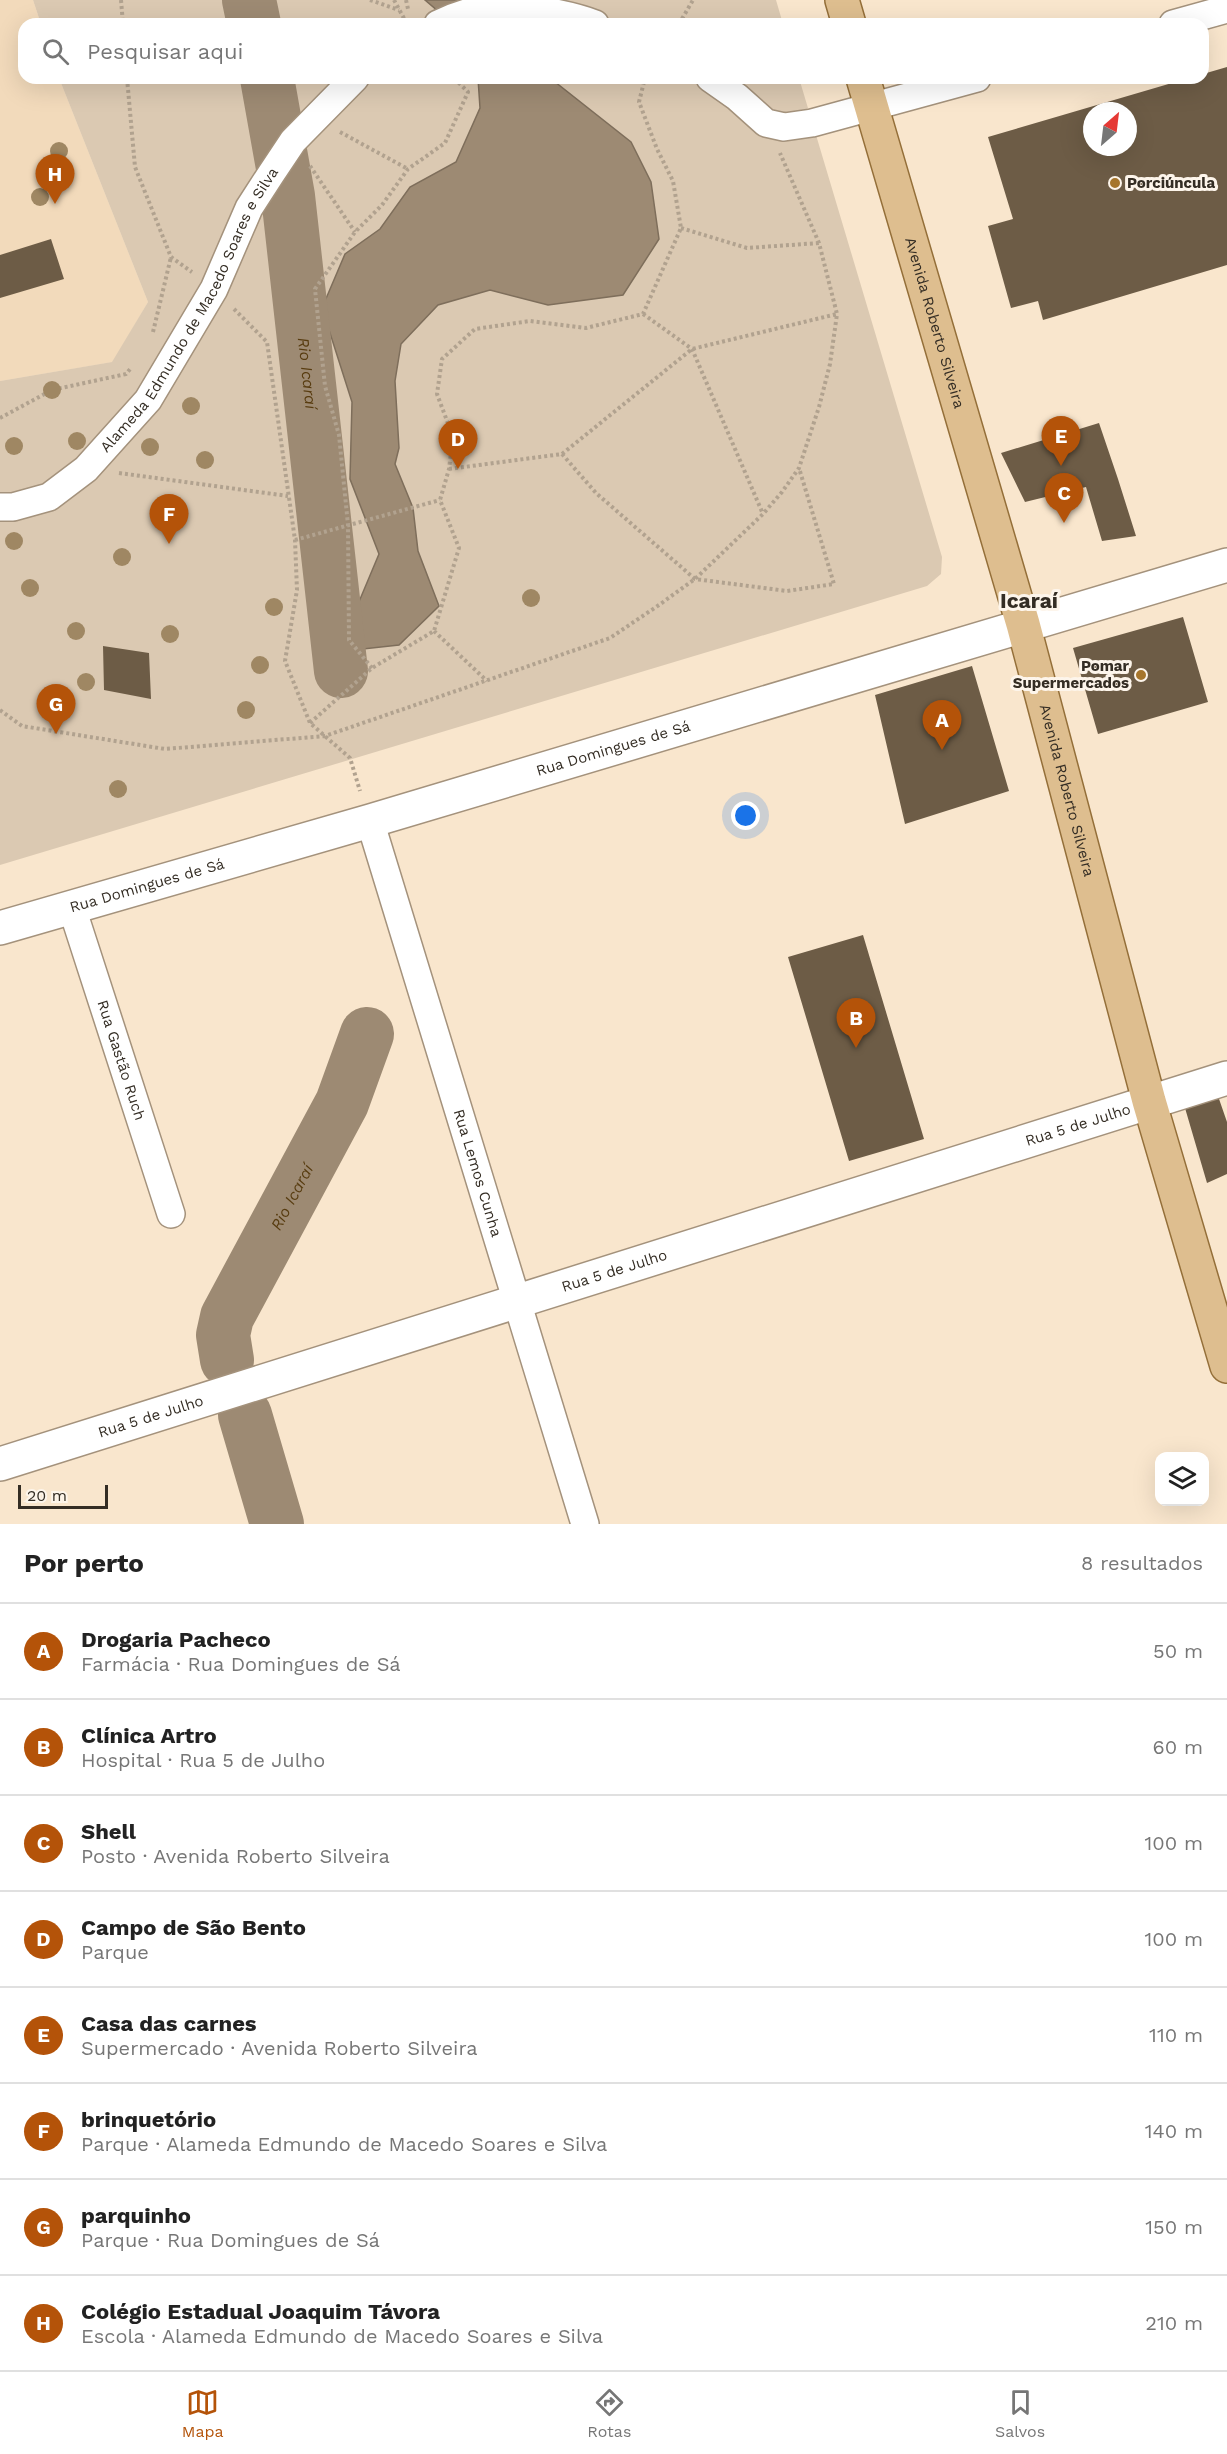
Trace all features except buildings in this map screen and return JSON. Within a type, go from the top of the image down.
[{"type":"main road","points":[[842,0],[847,18]]},
{"type":"main road","name":"Avenida Roberto Silveira","points":[[867,93],[1023,624],[1149,1101],[1227,1366]]},
{"type":"street","points":[[450,18],[498,7],[577,18]]},
{"type":"street","points":[[1195,18],[1227,9]]},
{"type":"street","name":"Alameda Edmundo de Macedo Soares e Silva","points":[[0,507],[13,507],[50,497],[86,469],[148,400],[214,289],[249,208],[293,141],[349,84]]},
{"type":"street","points":[[719,84],[766,123],[784,127],[812,123],[867,93],[932,84]]},
{"type":"street","name":"Rua Domingues de Sá","points":[[0,928],[370,821],[1023,624],[1227,565]]},
{"type":"street","name":"Rua Lemos Cunha","points":[[370,821],[585,1524]]},
{"type":"street","name":"Rua Gastão Ruch","points":[[72,908],[171,1214]]},
{"type":"street","name":"Rua 5 de Julho","points":[[0,1464],[1227,1078]]},
{"type":"path","points":[[121,0],[122,18]]},
{"type":"path","points":[[370,0],[399,10]]},
{"type":"path","points":[[394,0],[404,18]]},
{"type":"path","points":[[406,0],[408,9]]},
{"type":"path","points":[[682,18],[693,0]]},
{"type":"path","points":[[128,84],[135,166],[171,257],[214,289],[267,342],[294,540],[297,590],[285,661],[310,723],[350,758],[370,821]]},
{"type":"path","points":[[372,668],[349,640],[348,525],[339,435],[325,386],[315,289],[355,232],[382,205],[408,169],[445,143],[468,92],[460,84]]},
{"type":"path","points":[[643,314],[681,228],[673,181],[657,149],[639,102],[644,84]]},
{"type":"path","points":[[314,119],[408,169]]},
{"type":"path","points":[[0,710],[22,726],[165,749],[325,736],[609,638],[695,579],[763,514],[799,468],[811,436],[830,364],[837,314],[819,243],[766,123]]},
{"type":"path","points":[[293,141],[355,232]]},
{"type":"path","points":[[681,228],[747,248],[819,243]]},
{"type":"path","points":[[152,337],[171,257]]},
{"type":"path","points":[[310,723],[372,668],[434,631],[459,548],[440,500],[449,469],[453,437],[437,393],[442,359],[475,328],[530,321],[586,328],[643,314],[692,349],[763,514]]},
{"type":"path","points":[[449,469],[561,454],[692,349],[837,314]]},
{"type":"path","points":[[0,418],[52,390],[126,374],[134,365]]},
{"type":"path","points":[[561,454],[596,493],[695,579],[787,591],[834,584],[799,468]]},
{"type":"path","points":[[86,469],[288,496]]},
{"type":"path","points":[[294,540],[440,500]]},
{"type":"path","points":[[434,631],[487,681]]},
{"type":"shaded area","points":[[0,0],[33,0],[39,18],[18,18],[18,84],[61,84],[148,302],[113,362],[0,381]]},
{"type":"shaded area","points":[[33,0],[776,0],[781,18],[39,18]]},
{"type":"shaded area","points":[[425,0],[472,0],[487,18],[446,18]]},
{"type":"shaded area","points":[[61,84],[801,84],[942,557],[941,574],[927,586],[0,865],[0,381],[112,362],[148,302]]},
{"type":"shaded area","points":[[478,84],[558,84],[631,142],[651,182],[659,239],[623,295],[548,305],[490,290],[438,305],[401,344],[395,381],[399,448],[395,464],[413,508],[418,551],[439,606],[399,645],[363,649],[353,616],[379,554],[350,479],[352,402],[322,308],[345,254],[380,229],[410,187],[456,162],[480,108]]},
{"type":"waterway","name":"Rio Icaraí","points":[[249,0],[253,18]]},
{"type":"waterway","name":"Rio Icaraí","points":[[268,84],[288,196],[341,671]]},
{"type":"waterway","name":"Rio Icaraí","points":[[227,1360],[223,1335],[227,1317],[342,1103],[367,1034]]},
{"type":"waterway","name":"Rio Icaraí","points":[[245,1415],[277,1524]]},
{"type":"place","name":"Porciúncula","points":[[1115,183]]},
{"type":"place","name":"Colégio Estadual Joaquim Távora","points":[[55,204]]},
{"type":"place","name":"Casa das carnes","points":[[1061,466]]},
{"type":"place","name":"Campo de São Bento","points":[[458,469]]},
{"type":"place","name":"Shell","points":[[1064,523]]},
{"type":"place","name":"brinquetório","points":[[169,544]]},
{"type":"place","name":"Pomar Supermercados","points":[[1141,675]]},
{"type":"place","name":"parquinho","points":[[56,734]]},
{"type":"place","name":"Drogaria Pacheco","points":[[942,750]]},
{"type":"place","name":"Clínica Artro","points":[[856,1048]]},
{"type":"district","name":"Icaraí","points":[[1029,601]]}]
